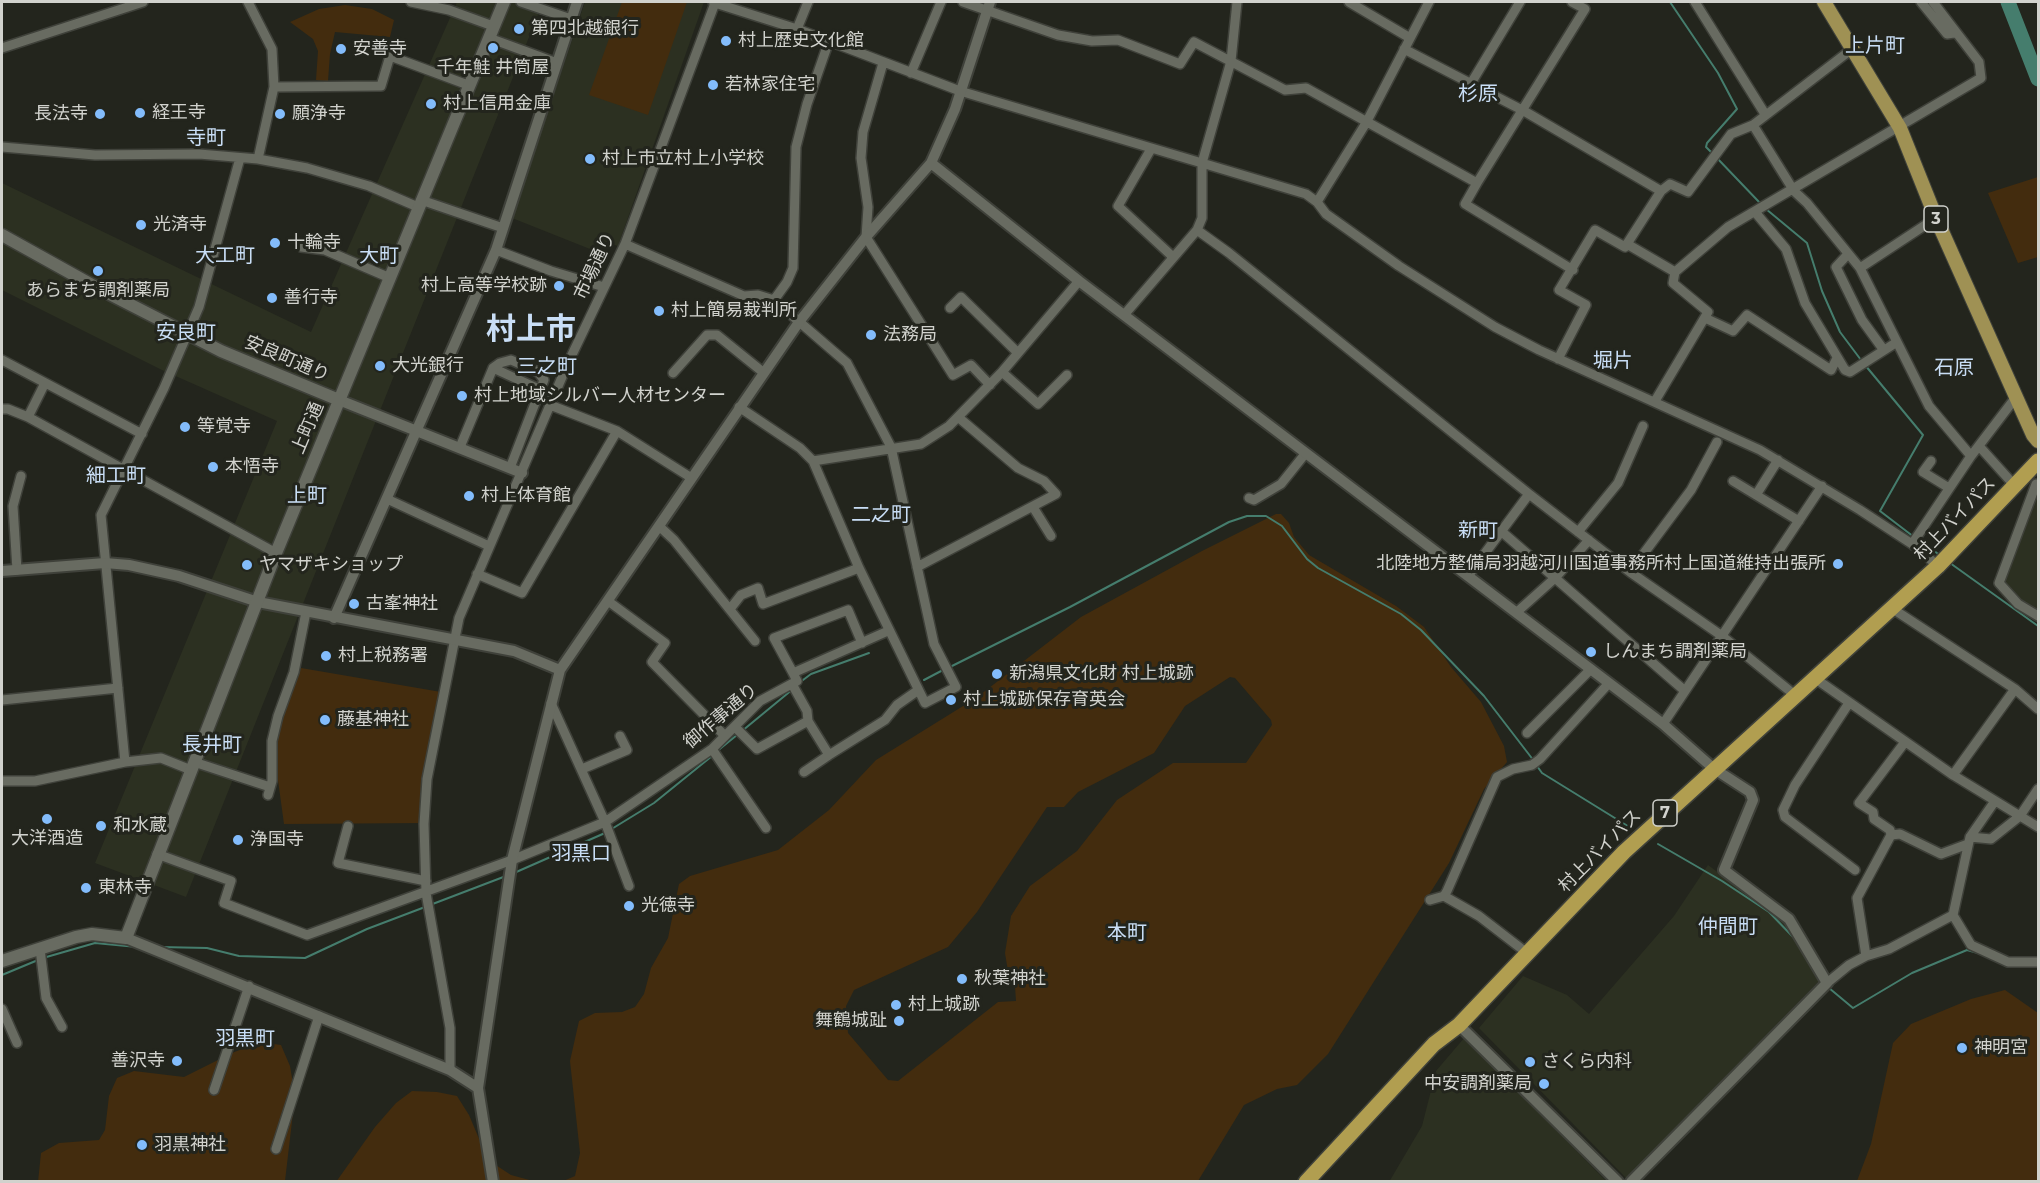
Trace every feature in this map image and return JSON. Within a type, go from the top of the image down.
[{"type":"highway","name":"村上バイパス","points":[[1306,1182],[1434,1044],[1459,1025],[1623,852],[1713,768],[1893,609],[1938,566],[2038,461]]},
{"type":"main road","name":"上町通","points":[[126,938],[276,553],[504,2]]},
{"type":"main road","name":"3","points":[[1824,2],[1900,128],[1936,218],[2016,397],[2037,434]]},
{"type":"main road","name":"安良町通り","points":[[2,235],[92,285],[221,351],[339,400]]},
{"type":"main road","points":[[2,961],[92,934],[126,938]]},
{"type":"street","points":[[2,48],[143,2]]},
{"type":"street","points":[[248,2],[272,49],[274,87],[258,159]]},
{"type":"street","points":[[411,2],[449,10],[557,63]]},
{"type":"street","points":[[521,2],[571,19]]},
{"type":"street","points":[[334,618],[418,429],[429,397],[496,250],[577,2]]},
{"type":"street","points":[[715,2],[798,29],[960,91],[1306,194],[1317,202],[1326,214],[1447,298],[1495,327],[1558,359],[1655,401],[1778,460],[1912,544],[1938,566]]},
{"type":"street","name":"市場通り","points":[[450,1070],[450,1028],[426,893],[424,824],[427,779],[454,638],[459,618],[489,546],[550,405],[624,244],[715,2]]},
{"type":"street","points":[[798,29],[808,2]]},
{"type":"street","points":[[911,73],[941,2]]},
{"type":"street","points":[[963,2],[989,6],[1058,35],[1092,41],[1118,40],[1180,64],[1194,42],[1285,90],[1306,88],[1477,183]]},
{"type":"street","points":[[1124,315],[1197,230],[1202,218],[1202,164],[1231,61],[1237,2]]},
{"type":"street","points":[[1349,2],[1410,38]]},
{"type":"street","points":[[1317,202],[1366,123],[1429,2]]},
{"type":"street","points":[[1470,85],[1520,2]]},
{"type":"street","points":[[1572,2],[1584,9],[1524,111],[1465,204],[1573,270]]},
{"type":"street","points":[[1695,2],[1765,114]]},
{"type":"street","points":[[1921,2],[1947,34],[1954,33]]},
{"type":"street","points":[[1655,401],[1708,312],[1673,283],[1675,272],[1728,227],[1982,78],[1979,62],[1954,33],[1933,2]]},
{"type":"street","points":[[493,1182],[478,1088],[512,860],[560,670],[690,477],[800,322],[867,237],[931,163],[944,138],[989,6]]},
{"type":"street","points":[[774,300],[787,282],[793,268],[796,147],[807,104],[829,41]]},
{"type":"street","points":[[1404,49],[1524,111],[1661,191]]},
{"type":"street","points":[[1558,359],[1586,305],[1559,290],[1595,230],[1625,247],[1661,191],[1670,184],[1688,192],[1731,134],[1753,124],[1852,49]]},
{"type":"street","points":[[274,87],[381,86],[390,56],[468,85]]},
{"type":"street","points":[[883,63],[863,132],[861,158],[868,207],[867,237],[953,375],[971,365],[990,385]]},
{"type":"street","points":[[1753,124],[1794,190],[1808,203],[1860,268],[1929,406],[1971,456]]},
{"type":"street","points":[[2,147],[95,155],[199,154],[258,159],[306,168],[503,228]]},
{"type":"street","points":[[1151,148],[1118,206],[1173,257]]},
{"type":"street","points":[[125,762],[101,515],[122,469],[142,434],[200,307],[240,158]]},
{"type":"street","points":[[931,163],[1079,281],[1663,724],[1713,768],[1750,792],[1753,800],[1724,870],[1789,919],[1827,983]]},
{"type":"street","points":[[1755,212],[1786,249],[1805,303],[1837,358],[1850,372],[1897,342]]},
{"type":"street","points":[[1860,268],[1936,218]]},
{"type":"street","points":[[1197,230],[1229,253],[1588,540],[1722,636],[1797,696]]},
{"type":"street","points":[[624,244],[744,296],[758,296],[774,300],[847,363],[891,447],[934,644],[956,687],[925,703],[888,632],[813,461],[800,448],[739,407]]},
{"type":"street","points":[[1627,244],[1675,272]]},
{"type":"street","points":[[301,248],[324,250],[390,278]]},
{"type":"street","points":[[496,250],[551,271],[604,287]]},
{"type":"street","points":[[1848,254],[1836,267],[1862,320],[1883,349]]},
{"type":"street","points":[[813,461],[921,444],[949,426],[1002,372],[1079,281]]},
{"type":"street","points":[[950,309],[961,297],[1018,353]]},
{"type":"street","points":[[1705,318],[1733,331],[1747,315],[1831,370],[1837,358]]},
{"type":"street","points":[[673,373],[707,335],[717,335],[764,373]]},
{"type":"street","points":[[2,360],[142,434]]},
{"type":"street","points":[[460,447],[493,368],[511,360],[538,372],[544,380],[510,468]]},
{"type":"street","points":[[493,368],[541,390]]},
{"type":"street","points":[[1002,372],[1038,404],[1067,375]]},
{"type":"street","points":[[28,417],[45,383]]},
{"type":"street","points":[[1912,544],[1971,456],[2016,397]]},
{"type":"street","points":[[339,400],[418,429],[522,473]]},
{"type":"street","points":[[550,405],[617,432],[690,477]]},
{"type":"street","points":[[2,409],[8,408],[28,417],[276,553]]},
{"type":"street","points":[[917,567],[1056,494],[1044,481],[1018,468],[958,417]]},
{"type":"street","points":[[1578,532],[1618,483],[1643,426]]},
{"type":"street","points":[[477,574],[522,592],[617,432]]},
{"type":"street","points":[[1630,572],[1691,490],[1717,442]]},
{"type":"street","points":[[1979,446],[2017,484],[2037,484],[1999,583],[2018,604],[2038,616]]},
{"type":"street","points":[[1249,498],[1254,500],[1281,484],[1305,454]]},
{"type":"street","points":[[1756,495],[1778,460]]},
{"type":"street","points":[[1931,461],[1923,472],[1949,488]]},
{"type":"street","points":[[17,570],[13,506],[21,476]]},
{"type":"street","points":[[1733,481],[1799,521]]},
{"type":"street","points":[[1663,724],[1822,486]]},
{"type":"street","points":[[1468,576],[1529,494]]},
{"type":"street","points":[[387,499],[489,546]]},
{"type":"street","points":[[1034,507],[1051,536]]},
{"type":"street","points":[[659,526],[674,540],[755,641]]},
{"type":"street","points":[[1501,531],[1685,691]]},
{"type":"street","points":[[1517,612],[1555,578],[1588,540]]},
{"type":"street","points":[[2,571],[105,563],[129,565],[179,576],[258,602],[514,651],[560,670]]},
{"type":"street","points":[[730,609],[741,595],[758,588],[764,604],[859,568]]},
{"type":"street","points":[[608,601],[665,643],[651,662],[725,736]]},
{"type":"street","points":[[1893,609],[2014,689],[2038,710]]},
{"type":"street","points":[[829,755],[808,721],[807,711],[792,684],[796,681],[793,673],[774,638],[848,610],[862,642]]},
{"type":"street","points":[[2,781],[35,781],[125,762],[160,758],[269,791],[272,741],[278,716],[294,672],[306,612]]},
{"type":"street","points":[[793,673],[888,632]]},
{"type":"street","points":[[1527,733],[1591,669]]},
{"type":"street","points":[[1816,679],[1953,775],[2038,827]]},
{"type":"street","points":[[1444,896],[1497,777],[1513,768],[1532,765],[1540,759],[1609,683]]},
{"type":"street","name":"御作事通り","points":[[157,854],[231,881],[224,903],[307,935],[426,893],[605,822],[712,749],[760,701],[792,684]]},
{"type":"street","points":[[2,700],[118,688]]},
{"type":"street","points":[[1953,775],[2014,689]]},
{"type":"street","points":[[804,772],[885,720],[897,705],[917,691]]},
{"type":"street","points":[[550,703],[605,822],[629,886]]},
{"type":"street","points":[[1849,703],[1795,785],[1783,810],[1785,817],[1855,870]]},
{"type":"street","points":[[735,727],[757,749],[808,721]]},
{"type":"street","points":[[582,769],[627,750],[620,735]]},
{"type":"street","points":[[1866,956],[1857,898],[1891,835],[1890,830],[1874,819],[1873,812],[1859,803],[1905,742]]},
{"type":"street","points":[[712,749],[766,828]]},
{"type":"street","points":[[1891,835],[1900,834],[1941,854],[1969,840],[1990,839],[2020,816],[2038,789]]},
{"type":"street","points":[[1995,801],[1969,840],[1953,915],[1971,945],[2008,962],[2038,962]]},
{"type":"street","points":[[348,826],[338,863],[426,881]]},
{"type":"street","points":[[1430,900],[1444,896],[1479,916],[1527,953]]},
{"type":"street","points":[[1631,1182],[1827,983],[1849,965],[1866,956],[1889,949],[1953,915]]},
{"type":"street","points":[[126,938],[249,986],[450,1070],[478,1088]]},
{"type":"street","points":[[40,949],[46,998],[62,1027]]},
{"type":"street","points":[[214,1090],[249,986]]},
{"type":"street","points":[[2,1009],[17,1043]]},
{"type":"street","points":[[276,1149],[319,1016]]},
{"type":"street","points":[[1459,1025],[1618,1182]]},
{"type":"shaded area","points":[[457,2],[543,2],[186,897],[95,863],[277,421],[162,370],[2,290],[2,183],[311,332]]},
{"type":"shaded area","name":"村上市立村上小学校","points":[[585,2],[704,2],[618,246],[599,240],[595,251],[512,218]]},
{"type":"shaded area","points":[[622,2],[687,2],[648,115],[589,95]]},
{"type":"shaded area","points":[[345,5],[372,9],[394,20],[390,37],[335,32],[330,54],[328,81],[316,80],[318,51],[313,39],[290,22],[319,9]]},
{"type":"shaded area","points":[[2038,177],[2038,257],[2018,263],[1988,193]]},
{"type":"shaded area","points":[[2038,488],[2038,613],[2027,608],[2003,583]]},
{"type":"shaded area","points":[[1276,514],[1281,514],[1289,523],[1294,537],[1309,555],[1396,606],[1424,627],[1451,667],[1481,702],[1504,746],[1507,762],[1484,789],[1449,863],[1328,1054],[1297,1085],[1277,1089],[1244,1105],[1198,1181],[561,1182],[575,1176],[580,1153],[570,1061],[579,1021],[595,1013],[622,1012],[635,1007],[644,994],[651,968],[668,938],[679,884],[690,876],[778,850],[829,810],[876,760],[976,698],[1081,617],[1202,551]],"holes":[[[1230,677],[1235,678],[1271,720],[1272,725],[1246,763],[1173,763],[1117,800],[1077,851],[1030,886],[1011,916],[1005,953],[1010,984],[1015,986],[1016,1001],[998,1002],[898,1081],[888,1080],[848,1033],[846,1006],[854,990],[948,947],[977,912],[1047,807],[1064,807],[1078,792],[1154,753],[1185,706]]]},
{"type":"shaded area","points":[[301,668],[441,692],[429,758],[428,823],[284,824],[275,758],[280,721]]},
{"type":"shaded area","points":[[1708,865],[1787,923],[1820,980],[1626,1178],[1479,1028],[1523,976],[1567,995],[1589,1014],[1674,916]]},
{"type":"shaded area","points":[[2005,990],[2038,1013],[2038,1181],[1857,1181],[1871,1144],[1893,1043],[1911,1024],[1971,999]]},
{"type":"shaded area","points":[[1465,1037],[1606,1181],[1389,1182],[1422,1126],[1436,1071]]},
{"type":"shaded area","points":[[260,1042],[281,1045],[290,1066],[295,1096],[285,1181],[38,1182],[41,1153],[59,1143],[99,1140],[105,1130],[109,1096],[117,1078],[134,1071],[184,1077]]},
{"type":"shaded area","points":[[412,1091],[457,1096],[469,1115],[488,1160],[511,1175],[533,1181],[336,1182],[375,1127],[396,1103]]},
{"type":"waterway","points":[[1670,2],[1718,73],[1737,109],[1707,143],[1706,147],[1712,153]]},
{"type":"waterway","points":[[2008,2],[2038,79]]},
{"type":"waterway","points":[[1716,157],[1760,203]]},
{"type":"waterway","points":[[1766,209],[1807,243],[1822,291],[1840,332],[1861,360]]},
{"type":"waterway","points":[[1865,365],[1923,435],[1880,511],[1914,537]]},
{"type":"waterway","points":[[948,668],[1070,607],[1229,522],[1247,516],[1266,516],[1282,526],[1307,559],[1318,568],[1401,614],[1421,630],[1484,696],[1534,761]]},
{"type":"waterway","points":[[1919,540],[1941,556]]},
{"type":"waterway","points":[[1950,563],[2038,626]]},
{"type":"waterway","points":[[799,683],[811,674],[869,653]]},
{"type":"waterway","points":[[924,680],[943,670]]},
{"type":"waterway","points":[[742,731],[793,689]]},
{"type":"waterway","points":[[716,752],[737,735]]},
{"type":"waterway","points":[[610,830],[654,803],[712,756]]},
{"type":"waterway","points":[[1537,766],[1542,773],[1631,828]]},
{"type":"waterway","points":[[514,873],[605,833]]},
{"type":"waterway","points":[[1658,844],[1722,881],[1769,912],[1795,939]]},
{"type":"waterway","points":[[430,905],[506,876]]},
{"type":"waterway","points":[[160,947],[207,948],[239,956],[305,958],[367,929],[425,907]]},
{"type":"waterway","points":[[43,958],[95,943],[137,947]]},
{"type":"waterway","points":[[1829,988],[1853,1008],[1912,973],[1967,950],[1978,953]]},
{"type":"waterway","points":[[2,975],[38,960]]},
{"type":"place","name":"第四北越銀行","points":[[519,29]]},
{"type":"place","name":"村上歴史文化館","points":[[726,41]]},
{"type":"place","name":"千年鮭 井筒屋","points":[[493,48]]},
{"type":"place","name":"安善寺","points":[[341,49]]},
{"type":"place","name":"若林家住宅","points":[[713,85]]},
{"type":"place","name":"村上信用金庫","points":[[431,104]]},
{"type":"place","name":"経王寺","points":[[140,113]]},
{"type":"place","name":"長法寺","points":[[100,114]]},
{"type":"place","name":"願浄寺","points":[[280,114]]},
{"type":"place","name":"村上市立村上小学校","points":[[590,159]]},
{"type":"place","name":"光済寺","points":[[141,225]]},
{"type":"place","name":"十輪寺","points":[[275,243]]},
{"type":"place","name":"あらまち調剤薬局","points":[[98,271]]},
{"type":"place","name":"村上高等学校跡","points":[[559,286]]},
{"type":"place","name":"善行寺","points":[[272,298]]},
{"type":"place","name":"村上簡易裁判所","points":[[659,311]]},
{"type":"place","name":"法務局","points":[[871,335]]},
{"type":"place","name":"大光銀行","points":[[380,366]]},
{"type":"place","name":"村上地域シルバー人材センター","points":[[462,396]]},
{"type":"place","name":"等覚寺","points":[[185,427]]},
{"type":"place","name":"本悟寺","points":[[213,467]]},
{"type":"place","name":"村上体育館","points":[[469,496]]},
{"type":"place","name":"北陸地方整備局羽越河川国道事務所村上国道維持出張所","points":[[1838,564]]},
{"type":"place","name":"ヤマザキショップ","points":[[247,565]]},
{"type":"place","name":"古峯神社","points":[[354,604]]},
{"type":"place","name":"しんまち調剤薬局","points":[[1591,652]]},
{"type":"place","name":"村上税務署","points":[[326,656]]},
{"type":"place","name":"新潟県文化財 村上城跡","points":[[997,674]]},
{"type":"place","name":"村上城跡保存育英会","points":[[951,700]]},
{"type":"place","name":"藤基神社","points":[[325,720]]},
{"type":"place","name":"大洋酒造","points":[[47,819]]},
{"type":"place","name":"和水蔵","points":[[101,826]]},
{"type":"place","name":"浄国寺","points":[[238,840]]},
{"type":"place","name":"東林寺","points":[[86,888]]},
{"type":"place","name":"光徳寺","points":[[629,906]]},
{"type":"place","name":"秋葉神社","points":[[962,979]]},
{"type":"place","name":"村上城跡","points":[[896,1005]]},
{"type":"place","name":"舞鶴城趾","points":[[899,1021]]},
{"type":"place","name":"神明宮","points":[[1962,1048]]},
{"type":"place","name":"善沢寺","points":[[177,1061]]},
{"type":"place","name":"さくら内科","points":[[1530,1062]]},
{"type":"place","name":"中安調剤薬局","points":[[1544,1084]]},
{"type":"place","name":"羽黒神社","points":[[142,1145]]},
{"type":"district","name":"上片町","points":[[1875,46]]},
{"type":"district","name":"杉原","points":[[1478,94]]},
{"type":"district","name":"寺町","points":[[206,138]]},
{"type":"district","name":"大工町","points":[[225,256]]},
{"type":"district","name":"大町","points":[[379,256]]},
{"type":"district","name":"村上市","points":[[531,330]]},
{"type":"district","name":"安良町","points":[[186,333]]},
{"type":"district","name":"堀片","points":[[1613,361]]},
{"type":"district","name":"三之町","points":[[547,367]]},
{"type":"district","name":"石原","points":[[1954,368]]},
{"type":"district","name":"細工町","points":[[116,476]]},
{"type":"district","name":"上町","points":[[307,496]]},
{"type":"district","name":"二之町","points":[[881,515]]},
{"type":"district","name":"新町","points":[[1478,531]]},
{"type":"district","name":"長井町","points":[[212,745]]},
{"type":"district","name":"羽黒口","points":[[581,854]]},
{"type":"district","name":"仲間町","points":[[1728,927]]},
{"type":"district","name":"本町","points":[[1127,933]]},
{"type":"district","name":"羽黒町","points":[[245,1039]]}]
